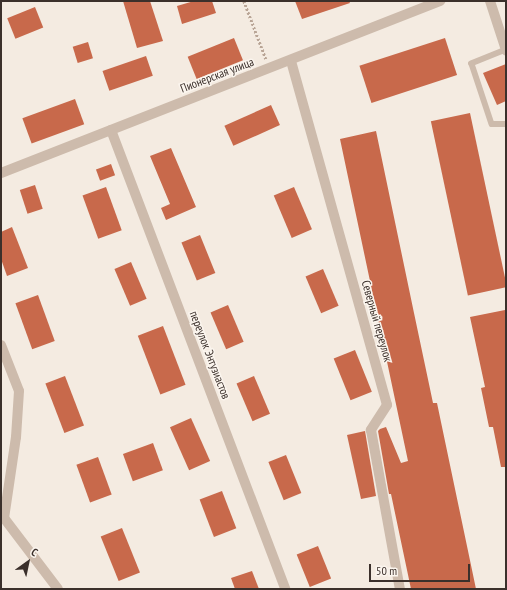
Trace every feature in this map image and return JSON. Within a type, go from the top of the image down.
[{"type":"street","name":"Пионерская улица","points":[[1,173],[291,61],[441,1]]},
{"type":"street","points":[[490,1],[506,50]]},
{"type":"street","name":"Северный переулок","points":[[291,61],[387,405],[371,430],[400,589]]},
{"type":"street","name":"переулок Энтузиастов","points":[[111,130],[285,589]]},
{"type":"street","points":[[1,344],[19,390],[16,437],[3,516],[58,589]]},
{"type":"lane","points":[[506,50],[472,64],[492,124],[506,124]]},
{"type":"path","points":[[244,1],[270,69]]},
{"type":"building","points":[[123,1],[150,1],[163,41],[137,48]]},
{"type":"building","points":[[194,1],[212,1],[216,13],[182,24],[177,6]]},
{"type":"building","points":[[295,1],[349,1],[350,3],[302,19]]},
{"type":"building","points":[[35,7],[43,27],[15,39],[7,18]]},
{"type":"building","points":[[234,38],[243,60],[197,79],[188,57]]},
{"type":"building","points":[[445,38],[457,75],[371,103],[359,66]]},
{"type":"building","points":[[88,42],[93,58],[78,63],[73,47]]},
{"type":"building","points":[[146,56],[153,76],[109,91],[103,71]]},
{"type":"building","points":[[506,64],[506,101],[497,105],[483,73]]},
{"type":"building","points":[[75,99],[84,124],[32,144],[22,118]]},
{"type":"building","points":[[271,105],[280,125],[233,146],[224,126]]},
{"type":"building","points":[[470,113],[506,287],[468,295],[431,121]]},
{"type":"building","points":[[376,131],[433,403],[437,403],[476,589],[411,589],[391,494],[389,494],[378,431],[380,429],[386,427],[401,463],[408,461],[340,139]]},
{"type":"building","points":[[171,148],[196,207],[166,220],[161,208],[170,204],[150,156]]},
{"type":"building","points":[[111,164],[115,175],[100,181],[96,169]]},
{"type":"building","points":[[35,185],[43,209],[28,214],[20,190]]},
{"type":"building","points":[[106,187],[122,230],[98,239],[83,196]]},
{"type":"building","points":[[294,187],[312,229],[292,238],[274,196]]},
{"type":"building","points":[[12,227],[28,268],[7,276],[1,259],[1,232]]},
{"type":"building","points":[[200,235],[215,273],[197,281],[181,242]]},
{"type":"building","points":[[131,262],[147,299],[130,306],[114,269]]},
{"type":"building","points":[[323,269],[339,306],[321,313],[306,276]]},
{"type":"building","points":[[38,295],[55,341],[32,349],[15,303]]},
{"type":"building","points":[[228,305],[244,342],[226,349],[211,312]]},
{"type":"building","points":[[505,310],[506,467],[501,467],[493,427],[489,427],[481,388],[485,387],[470,317]]},
{"type":"building","points":[[163,326],[186,385],[160,394],[138,336]]},
{"type":"building","points":[[355,350],[372,392],[351,400],[334,359]]},
{"type":"building","points":[[65,376],[84,425],[64,433],[45,384]]},
{"type":"building","points":[[254,376],[270,414],[253,421],[237,383]]},
{"type":"building","points":[[191,418],[210,461],[189,470],[170,427]]},
{"type":"building","points":[[365,431],[376,496],[361,499],[347,435]]},
{"type":"building","points":[[153,443],[163,470],[133,481],[123,454]]},
{"type":"building","points":[[286,455],[301,493],[284,500],[268,462]]},
{"type":"building","points":[[98,457],[112,495],[90,502],[76,465]]},
{"type":"building","points":[[222,491],[236,528],[214,537],[200,500]]},
{"type":"building","points":[[122,528],[140,573],[119,581],[101,537]]},
{"type":"building","points":[[318,546],[331,578],[310,587],[297,555]]},
{"type":"building","points":[[252,571],[259,589],[235,589],[231,578]]}]
